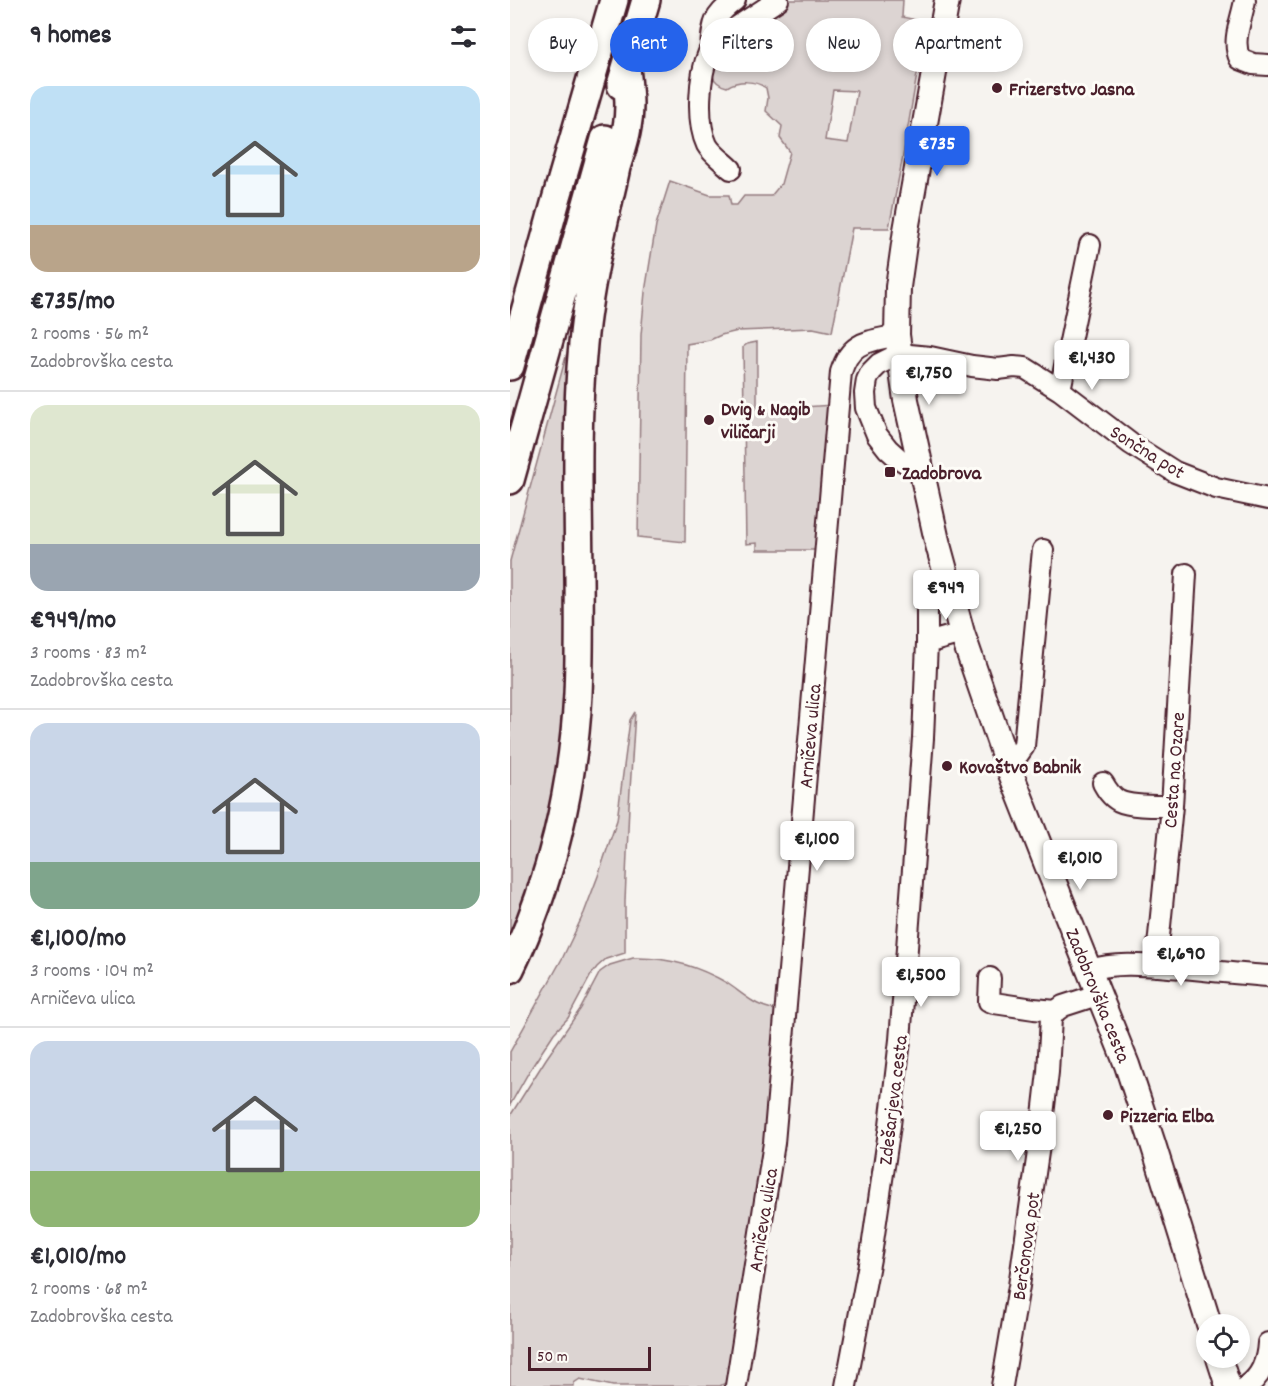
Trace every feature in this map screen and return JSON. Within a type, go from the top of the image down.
[{"type":"highway","points":[[510,366],[614,0]]},
{"type":"highway","points":[[641,18],[646,0]]},
{"type":"highway","points":[[510,480],[625,72]]},
{"type":"highway","points":[[510,969],[534,912],[548,870],[570,773],[578,674],[578,431],[582,354],[596,257],[628,127],[629,96],[626,72]]},
{"type":"main road","name":"Zadobrovška cesta","points":[[947,0],[900,269],[897,300],[898,344],[906,400],[944,570],[962,633],[1006,761],[1127,1065],[1206,1314]]},
{"type":"main road","points":[[1222,1368],[1228,1386]]},
{"type":"street","points":[[717,18],[723,9],[735,0]]},
{"type":"street","points":[[751,18],[778,0]]},
{"type":"street","points":[[1245,0],[1236,51],[1240,59],[1252,64],[1268,65]]},
{"type":"street","points":[[703,72],[700,97],[702,122],[708,146],[730,169]]},
{"type":"street","points":[[1060,390],[1090,245]]},
{"type":"street","name":"Arničeva ulica","points":[[736,1386],[774,1143],[841,372],[850,353],[862,344],[898,344]]},
{"type":"street","points":[[898,344],[871,372],[865,393],[866,408],[877,435],[888,449],[908,464],[920,465]]},
{"type":"street","name":"Sončna pot","points":[[898,344],[930,357],[972,366],[998,369],[1025,368],[1060,390],[1131,444],[1175,472],[1216,488],[1268,499]]},
{"type":"street","points":[[1006,761],[1017,756],[1024,746],[1043,550]]},
{"type":"street","name":"Cesta na Ozare","points":[[1156,966],[1172,806],[1186,574]]},
{"type":"street","name":"Zdešarjeva cesta","points":[[847,1381],[872,1248],[900,1040],[923,738],[927,598]]},
{"type":"street","points":[[927,643],[962,633]]},
{"type":"street","points":[[1103,783],[1108,793],[1118,801],[1130,804],[1172,806]]},
{"type":"street","points":[[1090,970],[1118,965],[1156,966],[1268,976]]},
{"type":"street","points":[[990,978],[989,1000],[994,1003],[1034,1009],[1056,1011],[1100,994]]},
{"type":"street","name":"Berčonova pot","points":[[1002,1386],[1042,1125],[1051,1018],[1056,1011]]},
{"type":"street","points":[[1247,1386],[1259,1375],[1264,1365],[1268,1343]]},
{"type":"shaded area","points":[[784,0],[903,0],[902,17],[907,18],[893,18],[893,72],[917,72],[889,228],[852,228],[832,332],[813,328],[738,331],[710,340],[687,344],[685,542],[638,537],[641,335],[645,292],[656,225],[670,181],[710,195],[729,195],[731,205],[737,205],[744,196],[771,196],[781,184],[790,152],[780,138],[782,126],[766,111],[768,98],[766,88],[757,83],[746,82],[727,87],[717,82],[712,72],[794,72],[794,18],[761,18]],"holes":[[[833,90],[857,91],[848,143],[825,140]]]},
{"type":"shaded area","points":[[757,342],[757,410],[833,405],[819,550],[757,550],[757,543],[746,544],[743,347]]},
{"type":"shaded area","points":[[568,349],[573,349],[565,708],[556,779],[543,841],[510,939],[510,561]]},
{"type":"shaded area","points":[[635,712],[625,901],[625,953],[606,959],[597,967],[568,1018],[554,1033],[510,1105],[510,1052],[563,957],[584,913],[598,876],[617,820],[630,720]]},
{"type":"shaded area","points":[[633,958],[658,959],[693,967],[727,983],[757,1004],[780,1011],[783,1025],[729,1381],[720,1386],[613,1386],[580,1379],[574,1383],[574,1386],[510,1386],[510,1116],[581,1008],[600,972],[610,965]]},
{"type":"place","name":"Frizerstvo Jasna","points":[[997,88]]},
{"type":"place","name":"Dvig & Nagib viličarji","points":[[709,420]]},
{"type":"place","name":"Zadobrova","points":[[890,472]]},
{"type":"place","name":"Kovaštvo Babnik","points":[[947,766]]},
{"type":"place","name":"Pizzeria Elba","points":[[1108,1115]]}]
